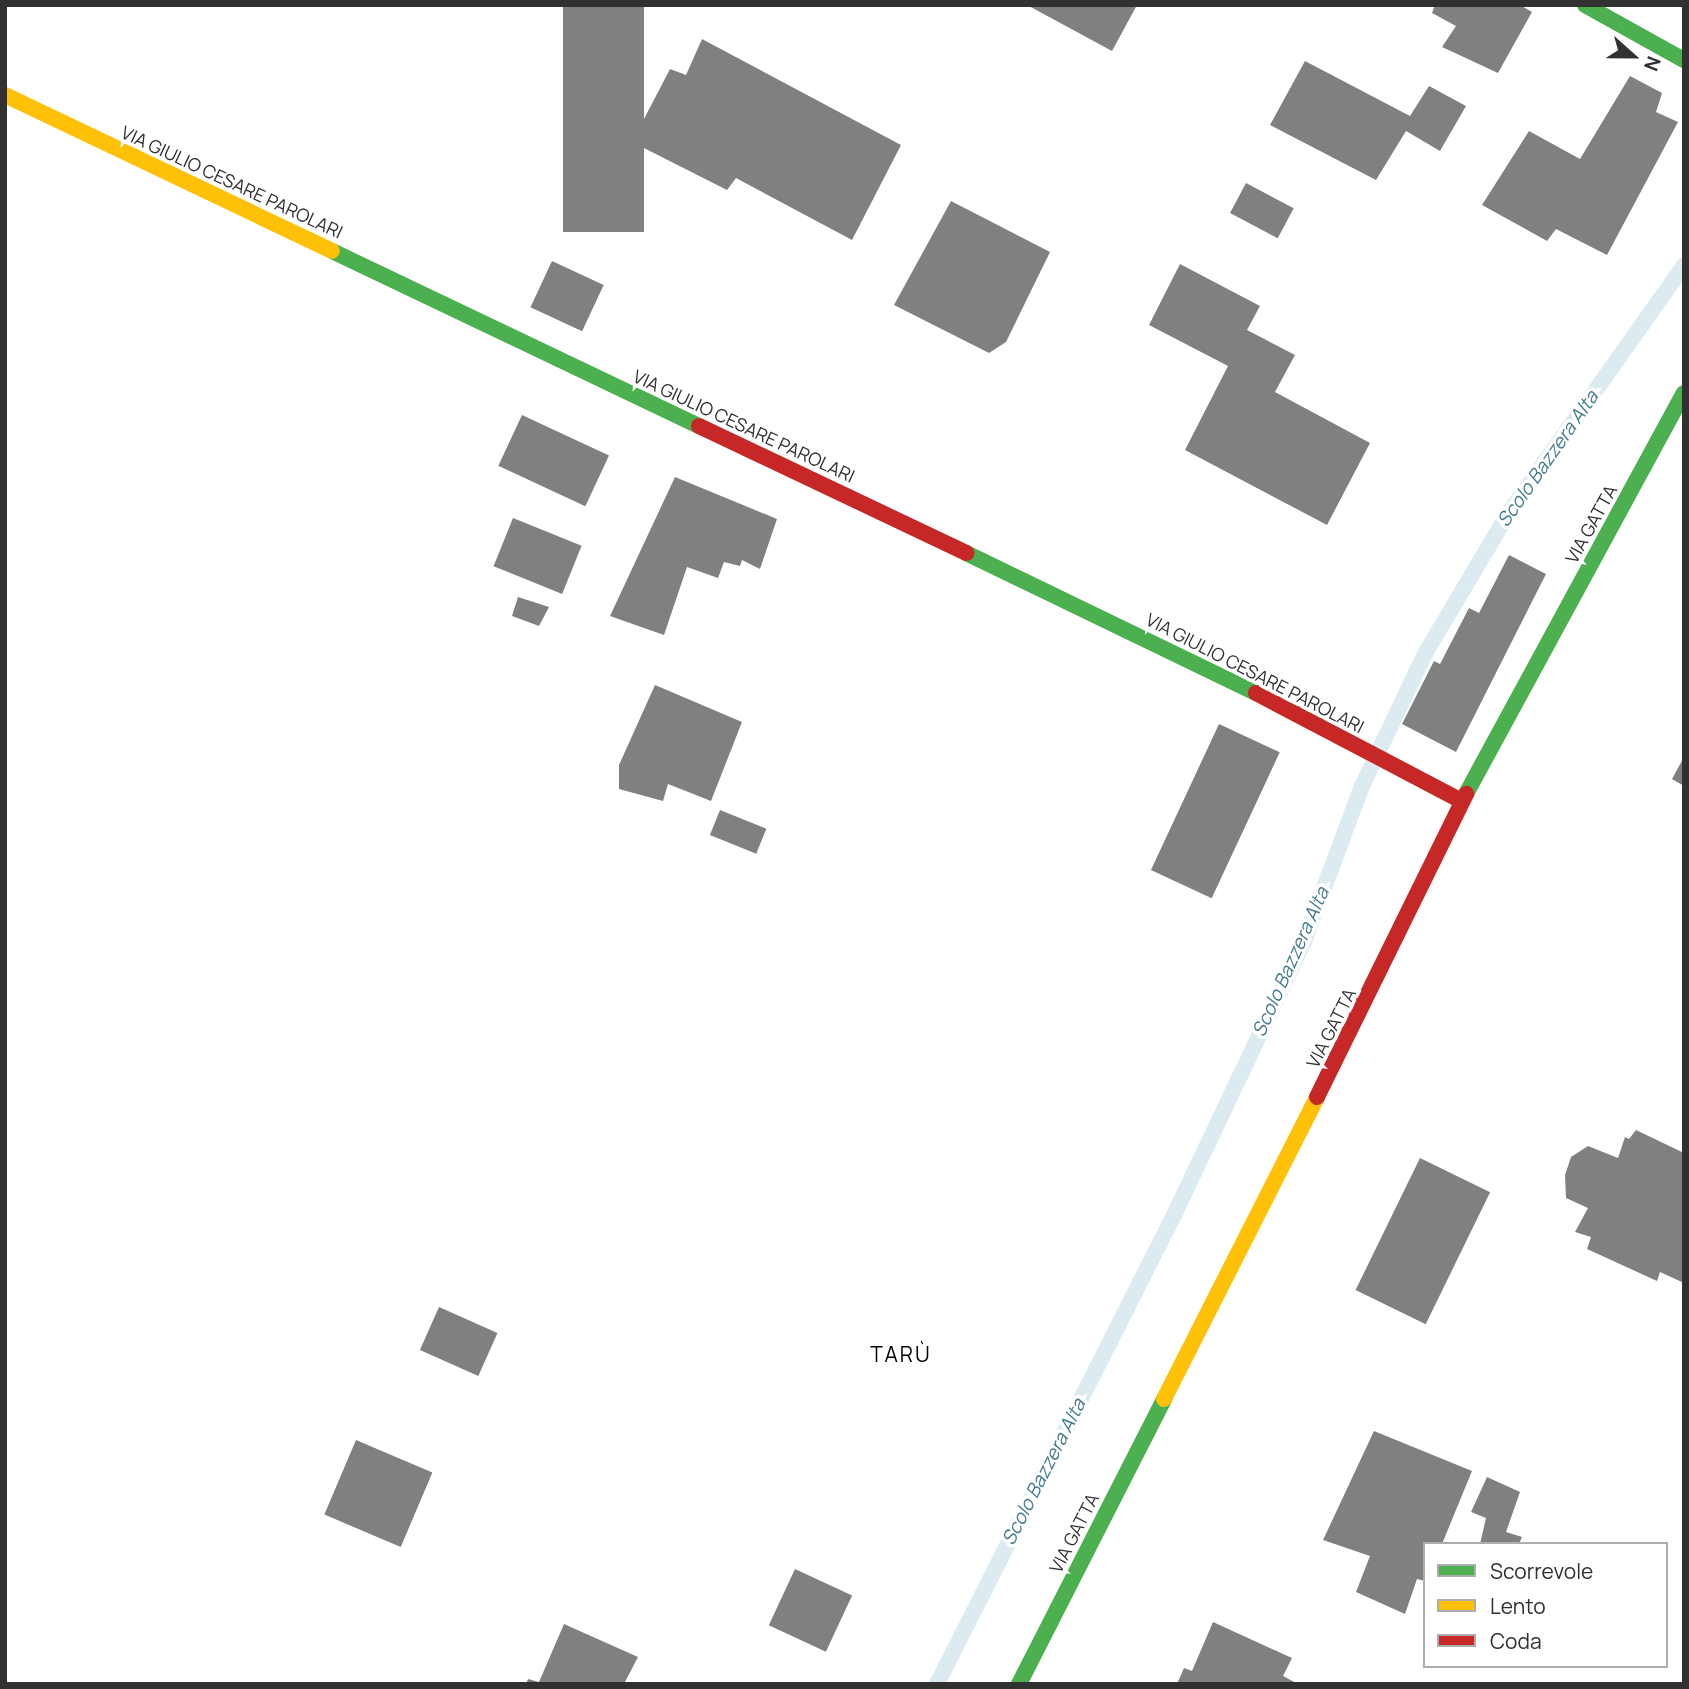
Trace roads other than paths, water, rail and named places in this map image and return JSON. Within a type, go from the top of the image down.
[{"type":"street","points":[[1585,5],[1684,60]]},
{"type":"street","name":"VIA GIULIO CESARE PAROLARI","points":[[5,95],[1214,671],[1462,802]]},
{"type":"street","name":"VIA GATTA","points":[[1019,1684],[1370,994],[1462,802],[1684,393]]},
{"type":"waterway","name":"Scolo Bazzera Alta","points":[[937,1684],[1174,1215],[1305,939],[1362,786],[1426,652],[1508,514],[1684,265]]},
{"type":"district","name":"TARÙ","points":[[901,1354]]}]
